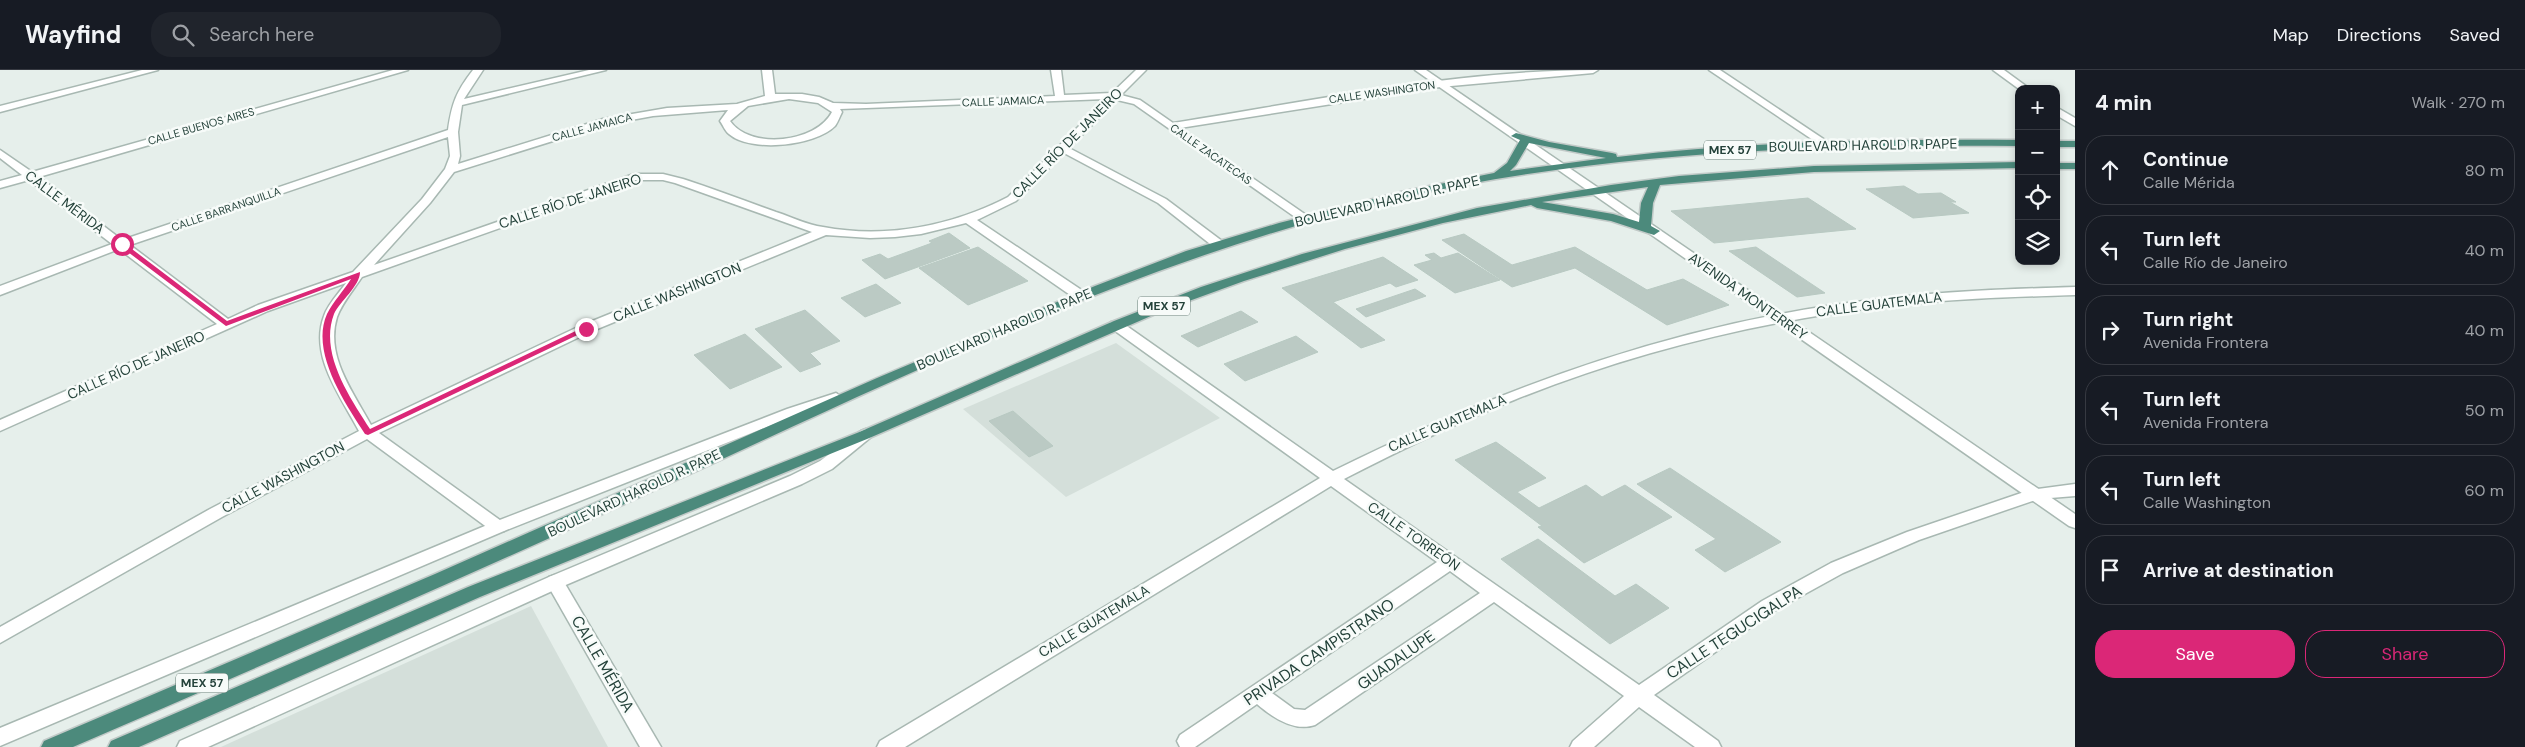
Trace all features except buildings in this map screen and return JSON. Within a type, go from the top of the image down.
[{"type":"highway","points":[[1495,176],[1511,165],[1520,139],[1579,152],[1634,159]]},
{"type":"highway","name":"BOULEVARD HAROLD R. PAPE","points":[[51,747],[353,619],[514,548],[847,395],[1080,296],[1218,244],[1373,202],[1495,176],[1634,159],[1761,147],[1826,144],[2015,143]]},
{"type":"highway","points":[[2060,144],[2075,144]]},
{"type":"highway","name":"BOULEVARD HAROLD R. PAPE","points":[[118,747],[525,570],[866,434],[1011,369],[1116,325],[1202,291],[1313,255],[1402,230],[1523,202],[1656,183],[1805,168],[1906,165],[2015,165]]},
{"type":"highway","points":[[2060,166],[2075,166]]},
{"type":"highway","points":[[1650,228],[1644,214],[1647,197],[1656,183]]},
{"type":"highway","points":[[1523,202],[1613,218],[1650,228]]},
{"type":"street","points":[[0,109],[153,70]]},
{"type":"street","points":[[359,70],[372,78]]},
{"type":"street","name":"CALLE BUENOS AIRES","points":[[0,185],[28,175],[402,70]]},
{"type":"street","points":[[478,70],[462,91],[456,103],[453,132],[455,156],[450,170],[426,201],[358,274],[331,315],[326,338],[333,369],[368,433],[498,527]]},
{"type":"street","points":[[456,103],[602,70]]},
{"type":"street","points":[[767,70],[770,97]]},
{"type":"street","points":[[1056,70],[1060,99]]},
{"type":"street","name":"CALLE RÍO DE JANEIRO","points":[[0,426],[226,324],[358,274],[614,184],[648,176],[679,181],[825,231],[876,234],[911,231],[968,219],[992,211],[1012,199],[1141,70]]},
{"type":"street","name":"AVENIDA MONTERREY","points":[[1420,70],[2075,522]]},
{"type":"street","name":"CALLE WASHINGTON","points":[[1171,126],[1440,84],[1593,70]]},
{"type":"street","points":[[1714,70],[1826,144]]},
{"type":"street","points":[[1998,70],[2019,85]]},
{"type":"street","name":"CALLE JAMAICA","points":[[450,170],[592,124],[673,110],[738,107],[770,97],[807,97],[832,106],[866,106],[1113,96]]},
{"type":"street","name":"CALLE ZACATECAS","points":[[1113,96],[1137,102],[1305,220]]},
{"type":"street","points":[[738,107],[729,114],[725,122],[727,129],[735,135],[748,139],[774,141],[802,138],[830,127],[836,120],[837,112],[832,106]]},
{"type":"street","points":[[2060,113],[2075,123]]},
{"type":"street","name":"CALLE BARRANQUILLA","points":[[0,291],[122,244],[453,132]]},
{"type":"street","points":[[1062,148],[1162,201],[1218,244]]},
{"type":"street","name":"CALLE MÉRIDA","points":[[0,153],[226,324]]},
{"type":"street","points":[[968,219],[1080,296]]},
{"type":"street","name":"CALLE WASHINGTON","points":[[0,636],[205,518],[368,433],[586,329],[825,231]]},
{"type":"street","name":"CALLE GUATEMALA","points":[[887,747],[1332,478],[1398,443],[1511,395],[1644,349],[1778,317],[1939,295],[2075,291]]},
{"type":"street","name":"CALLE TORREÓN","points":[[1116,325],[1711,747]]},
{"type":"street","points":[[0,737],[498,527],[783,416],[847,395]]},
{"type":"street","points":[[187,747],[556,582],[796,480],[826,465],[866,434]]},
{"type":"street","name":"CALLE TEGUCIGALPA","points":[[1580,747],[1638,696],[1768,606],[1837,568],[1913,536],[2036,494],[2075,490]]},
{"type":"street","name":"PRIVADA CAMPISTRANO","points":[[1187,741],[1450,562]]},
{"type":"street","name":"CALLE MÉRIDA","points":[[556,582],[651,747]]},
{"type":"street","name":"GUADALUPE","points":[[1258,693],[1279,712],[1295,719],[1308,719],[1494,593]]},
{"type":"shaded area","points":[[1116,343],[1220,418],[1066,497],[963,409]]},
{"type":"shaded area","points":[[531,606],[608,747],[221,747]]},
{"type":"route","points":[[122,244],[226,324],[263,308],[358,274],[331,315],[326,338],[333,369],[368,433],[586,329]]}]
